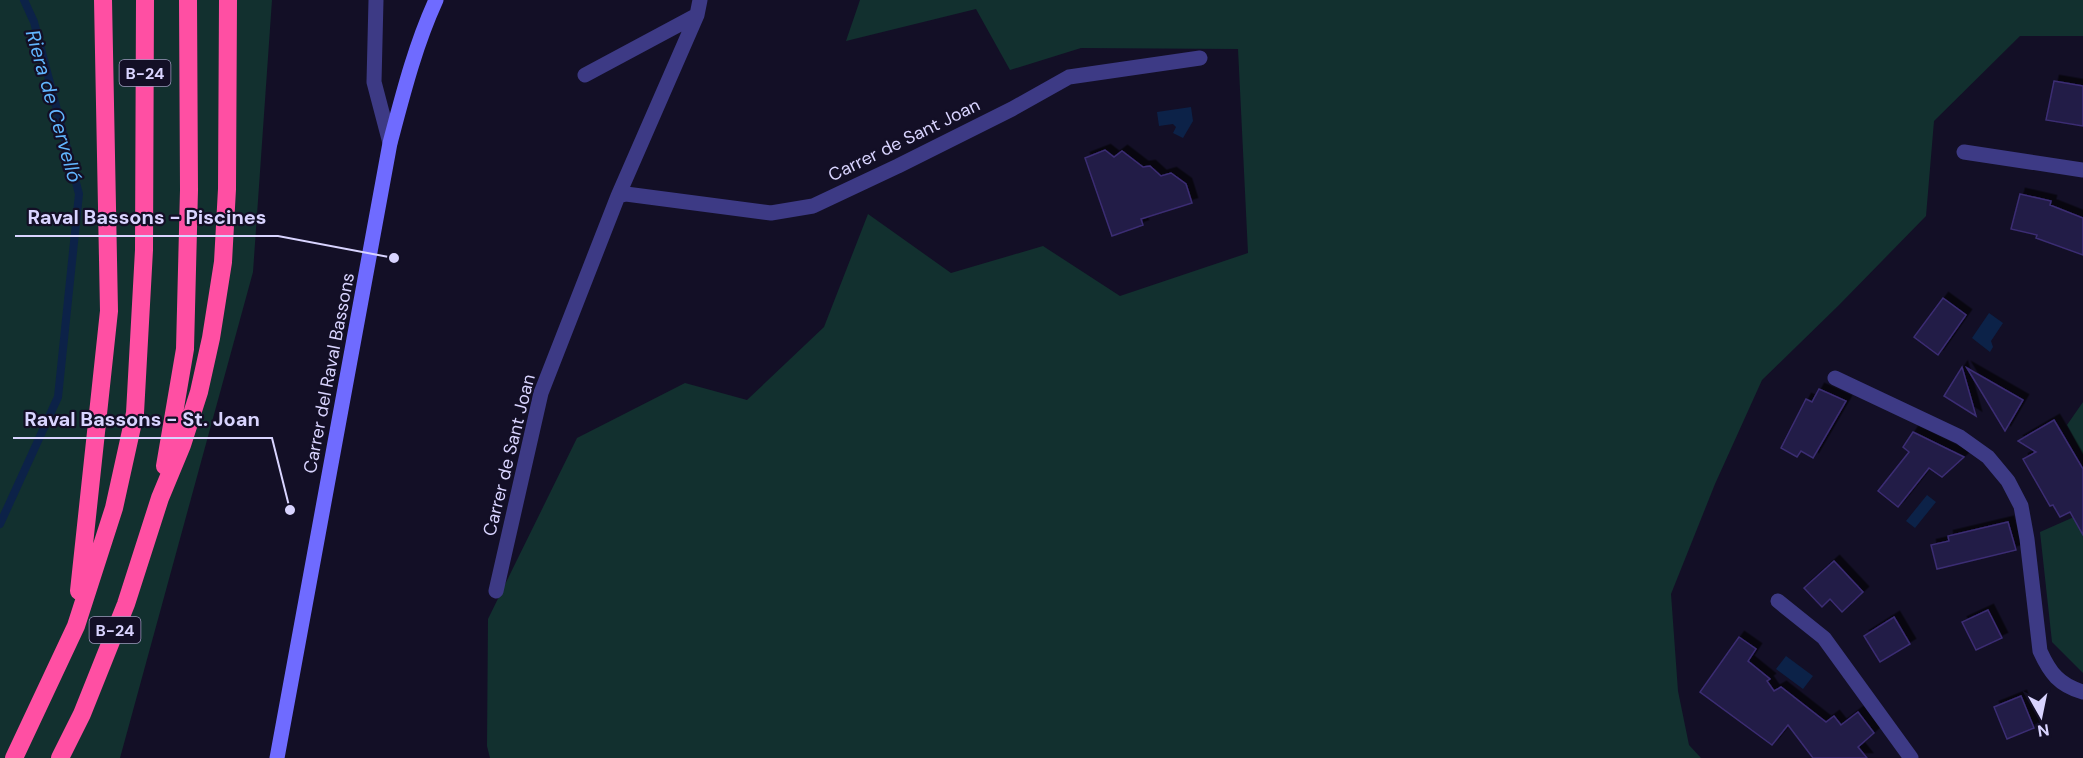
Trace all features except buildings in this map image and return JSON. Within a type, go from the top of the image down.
[{"type":"highway","points":[[76,626],[109,311],[104,0]]},
{"type":"highway","name":"B-24","points":[[14,758],[76,626],[114,508],[135,412],[144,250],[145,0]]},
{"type":"highway","name":"B-24","points":[[60,758],[82,714],[126,604],[160,498],[185,349],[189,190],[188,0]]},
{"type":"highway","points":[[160,498],[182,445],[199,392],[211,338],[223,262],[227,189],[228,0]]},
{"type":"street","points":[[376,0],[374,82],[390,143]]},
{"type":"street","name":"Carrer del Raval Bassons","points":[[277,758],[390,143],[409,72],[436,0]]},
{"type":"street","name":"Carrer de Sant Joan","points":[[585,75],[699,8]]},
{"type":"street","name":"Carrer de Sant Joan","points":[[496,591],[541,393],[618,196],[699,8]]},
{"type":"street","name":"Carrer de Sant Joan","points":[[618,196],[626,194],[771,213],[813,206],[1012,109],[1069,77],[1200,58]]},
{"type":"street","points":[[1964,152],[2083,170]]},
{"type":"street","points":[[1835,378],[1960,437],[1988,457],[2008,481],[2021,506],[2040,651],[2048,668],[2068,688],[2083,692]]},
{"type":"street","points":[[1778,601],[1824,638],[1911,758]]},
{"type":"green space","points":[[0,0],[272,0],[253,272],[120,758],[0,758]]},
{"type":"green space","points":[[860,0],[2083,0],[2083,36],[2020,36],[1934,121],[1926,216],[1762,380],[1715,484],[1671,594],[1678,691],[1689,745],[1701,758],[490,758],[487,746],[488,619],[577,438],[685,383],[747,400],[824,327],[868,214],[951,273],[1043,246],[1120,296],[1248,253],[1238,49],[1081,48],[1010,70],[976,9],[846,41]]},
{"type":"green space","points":[[2083,402],[2083,455],[2067,425]]},
{"type":"green space","points":[[2083,513],[2083,673],[2052,642],[2040,532]]},
{"type":"water","points":[[1191,107],[1193,121],[1183,138],[1173,133],[1176,127],[1173,124],[1159,126],[1157,112]]},
{"type":"water","points":[[1989,313],[2003,323],[1991,341],[1993,347],[1990,352],[1972,338]]},
{"type":"water","points":[[1927,495],[1936,502],[1915,528],[1906,521]]},
{"type":"water","points":[[1786,656],[1813,676],[1803,689],[1776,669]]},
{"type":"waterway","name":"Riera de Cervelló","points":[[0,524],[58,397],[79,194],[34,22],[24,0]]},
{"type":"place","name":"Raval Bassons - Piscines","points":[[394,258]]},
{"type":"place","name":"Raval Bassons - St. Joan","points":[[290,510]]}]
